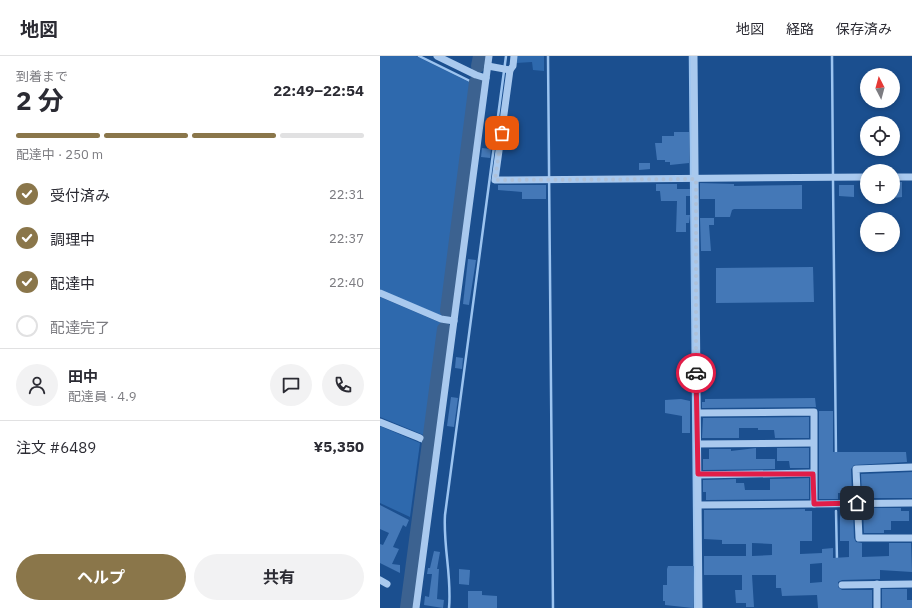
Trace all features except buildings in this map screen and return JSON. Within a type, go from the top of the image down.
[{"type":"street","points":[[437,56],[476,75],[486,78]]},
{"type":"street","points":[[416,608],[489,56]]},
{"type":"street","points":[[488,66],[506,69],[513,66],[514,56]]},
{"type":"street","points":[[694,56],[692,179],[699,608]]},
{"type":"street","points":[[506,69],[495,180],[549,181],[860,178]]},
{"type":"street","points":[[900,177],[912,177]]},
{"type":"street","points":[[380,293],[440,319],[454,321]]},
{"type":"street","points":[[697,413],[814,412],[814,504]]},
{"type":"street","points":[[380,422],[420,438]]},
{"type":"street","points":[[697,444],[813,443]]},
{"type":"street","points":[[912,467],[856,469],[859,538],[912,538]]},
{"type":"street","points":[[698,474],[813,474]]},
{"type":"street","points":[[698,506],[912,503]]},
{"type":"street","points":[[380,580],[387,584]]},
{"type":"street","points":[[877,584],[877,608]]},
{"type":"street","points":[[842,585],[912,584]]},
{"type":"shaded area","points":[[380,56],[416,56],[473,84],[442,316],[380,290]]},
{"type":"shaded area","points":[[516,56],[544,56],[544,71],[533,70],[532,62],[516,63]]},
{"type":"shaded area","points":[[380,297],[441,323],[426,436],[380,417]]},
{"type":"shaded area","points":[[380,426],[420,443],[410,517],[380,503]]},
{"type":"waterway","points":[[419,56],[476,84]]},
{"type":"waterway","points":[[478,66],[480,56]]},
{"type":"waterway","points":[[449,608],[450,596],[445,538],[445,515],[506,56]]},
{"type":"waterway","points":[[548,56],[553,608]]},
{"type":"waterway","points":[[690,56],[695,608]]},
{"type":"waterway","points":[[832,56],[833,175]]},
{"type":"waterway","points":[[447,311],[476,82]]},
{"type":"waterway","points":[[833,181],[836,455]]},
{"type":"waterway","points":[[407,608],[444,329]]},
{"type":"waterway","points":[[419,440],[429,444]]},
{"type":"waterway","points":[[836,511],[837,561]]},
{"type":"way so far","points":[[502,133],[495,180],[577,181],[696,179],[696,373]]},
{"type":"route","points":[[696,373],[698,474],[813,474],[814,504],[857,503]]}]
